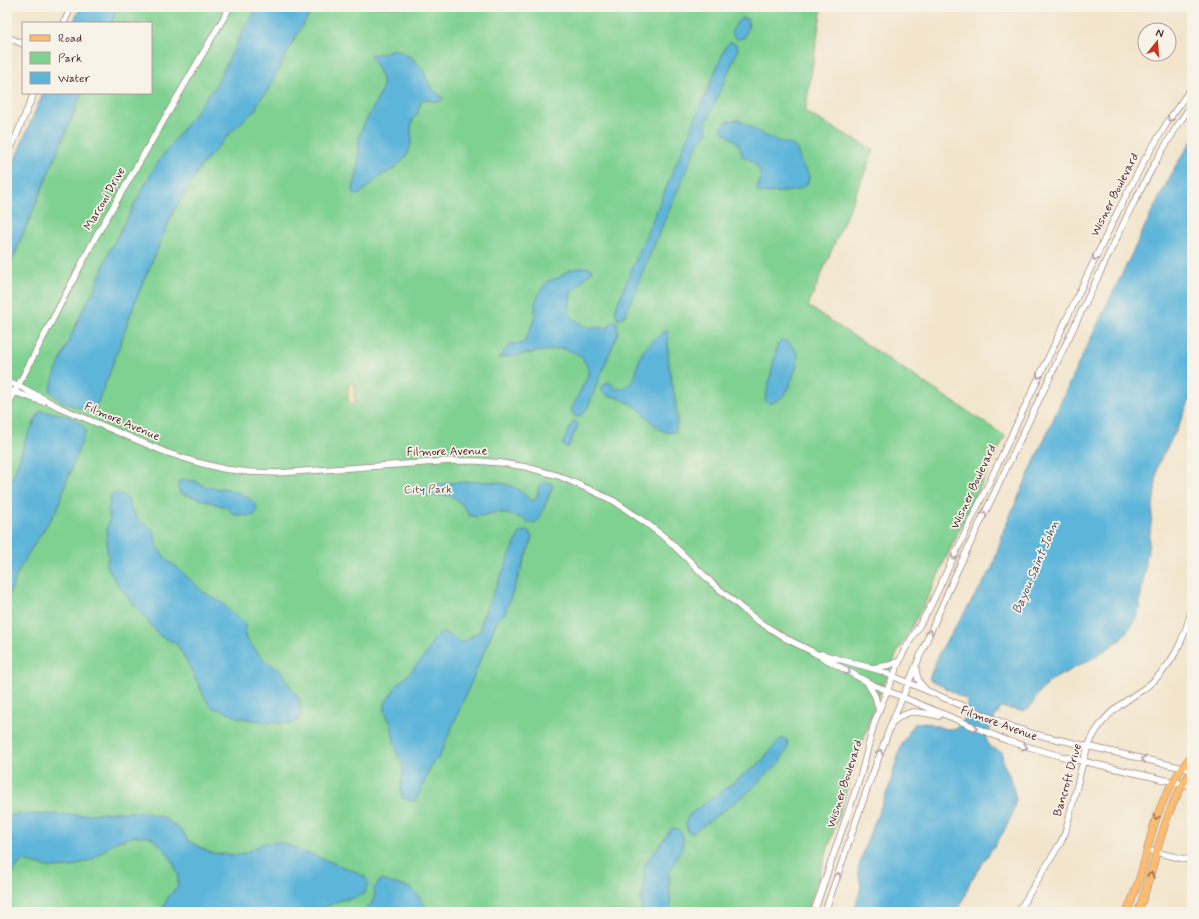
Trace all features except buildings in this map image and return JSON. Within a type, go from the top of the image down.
[{"type":"main road","points":[[1127,912],[1139,881],[1157,814],[1173,782],[1192,755]]},
{"type":"main road","points":[[1138,912],[1167,818],[1183,784],[1192,770]]},
{"type":"street","points":[[64,22],[71,7]]},
{"type":"street","name":"Marconi Drive","points":[[7,407],[96,236],[230,7]]},
{"type":"street","points":[[7,37],[22,44]]},
{"type":"street","name":"Wisner Boulevard","points":[[814,912],[862,774],[874,724],[899,661],[929,609],[1130,188],[1144,161],[1170,118],[1192,87]]},
{"type":"street","points":[[7,158],[34,94]]},
{"type":"street","name":"Wisner Boulevard","points":[[825,912],[867,789],[892,722],[958,569],[1131,208],[1156,161],[1192,104]]},
{"type":"street","name":"Filmore Avenue","points":[[7,382],[61,408]]},
{"type":"street","name":"Filmore Avenue","points":[[7,389],[61,408],[165,452],[196,462],[238,471],[277,473],[464,461],[502,463],[526,467],[559,476],[596,492],[630,511],[667,539],[712,583],[744,610],[785,638],[866,682],[961,723],[1021,746],[1192,786]]},
{"type":"street","name":"Bancroft Drive","points":[[1018,912],[1065,833],[1083,761],[1095,732],[1108,715],[1146,687],[1168,666],[1183,639],[1192,608]]},
{"type":"street","name":"Filmore Avenue","points":[[811,651],[878,670],[995,720],[1034,734],[1192,770]]},
{"type":"street","points":[[869,668],[882,667],[899,661]]},
{"type":"street","points":[[916,666],[916,672],[920,683],[927,691]]},
{"type":"street","points":[[866,682],[876,696],[879,712]]},
{"type":"street","points":[[892,722],[907,712],[948,717]]},
{"type":"street","points":[[1147,850],[1192,861]]},
{"type":"green space","name":"City Park","points":[[118,7],[822,7],[805,112],[874,150],[808,306],[1005,436],[925,603],[897,653],[874,707],[807,912],[7,912],[7,273],[82,94],[152,94],[152,22],[111,22]]},
{"type":"sand","points":[[350,383],[355,385],[354,395],[356,402],[354,404],[350,404],[348,399]]},
{"type":"water","points":[[80,7],[118,7],[111,22],[73,22]]},
{"type":"water","points":[[258,7],[311,7],[309,15],[295,38],[267,92],[258,102],[256,109],[233,130],[201,166],[173,213],[137,297],[109,375],[94,411],[76,407],[60,401],[50,391],[53,379],[82,312],[95,288],[109,252],[149,177],[161,158],[216,85],[245,27]]},
{"type":"water","points":[[742,18],[747,19],[749,25],[744,38],[736,39],[731,33],[738,21]]},
{"type":"water","points":[[730,42],[737,45],[738,50],[706,123],[708,133],[699,141],[625,316],[618,319],[615,311],[628,278],[726,46]]},
{"type":"water","points":[[394,49],[413,58],[423,70],[431,88],[441,96],[443,100],[438,102],[422,99],[417,115],[413,118],[411,129],[412,140],[405,158],[394,169],[380,176],[359,195],[354,194],[353,190],[359,156],[359,137],[363,126],[380,95],[383,85],[381,76],[370,54],[381,54]]},
{"type":"water","points":[[43,94],[82,94],[7,273],[7,178]]},
{"type":"water","points":[[739,120],[772,139],[796,147],[802,164],[809,176],[807,183],[796,190],[788,192],[759,193],[756,190],[760,179],[759,170],[756,165],[742,156],[737,143],[721,129],[724,124],[728,122]]},
{"type":"water","name":"Bayou Saint John","points":[[1192,141],[1192,385],[1190,400],[1177,429],[1158,464],[1148,549],[1138,614],[1120,640],[1095,657],[1050,681],[1038,694],[1029,709],[1022,711],[1001,707],[986,739],[990,747],[1002,752],[1003,763],[1010,777],[1016,799],[1012,815],[1004,831],[970,882],[958,912],[854,912],[861,887],[858,870],[866,843],[889,787],[901,746],[914,724],[925,722],[946,729],[957,729],[966,715],[967,700],[929,679],[940,651],[992,569],[1004,529],[1074,373],[1154,208],[1175,167]]},
{"type":"water","points":[[584,267],[591,268],[592,271],[571,293],[569,313],[582,325],[590,327],[608,328],[612,321],[617,322],[618,333],[587,409],[581,415],[576,417],[571,410],[588,375],[588,368],[583,359],[576,353],[562,348],[499,358],[510,344],[524,343],[535,317],[535,303],[540,291],[549,280],[558,278],[569,270]]},
{"type":"water","points":[[668,330],[669,365],[677,414],[676,431],[670,432],[659,429],[635,406],[607,395],[601,390],[608,382],[616,389],[623,388],[629,384],[636,374],[638,362],[644,350],[656,338]]},
{"type":"water","points":[[781,340],[790,344],[797,354],[798,361],[788,389],[778,400],[769,404],[765,400],[778,343]]},
{"type":"water","points":[[40,411],[72,418],[78,421],[86,431],[58,508],[17,574],[7,601],[7,490],[25,441]]},
{"type":"water","points":[[573,421],[578,425],[568,448],[562,445]]},
{"type":"water","points":[[178,481],[195,481],[204,486],[218,489],[223,488],[239,493],[249,498],[257,506],[256,513],[254,516],[235,515],[226,507],[180,493]]},
{"type":"water","points":[[545,481],[551,483],[553,486],[539,520],[534,523],[527,523],[522,518],[498,512],[476,517],[469,515],[463,505],[455,498],[445,495],[425,495],[414,488],[464,482],[503,483],[522,492],[531,501],[535,500],[539,487]]},
{"type":"water","points":[[115,493],[126,497],[130,507],[140,522],[152,529],[158,548],[167,560],[179,569],[202,591],[221,602],[245,624],[245,637],[264,660],[283,672],[288,683],[299,698],[301,711],[299,719],[290,724],[271,723],[237,717],[211,707],[176,643],[160,636],[117,584],[106,565],[109,556],[107,551],[107,528],[110,518],[108,510],[111,494]]},
{"type":"water","points":[[528,531],[533,537],[505,613],[497,621],[439,758],[433,762],[416,801],[402,798],[402,764],[395,746],[391,724],[385,712],[385,703],[396,687],[425,656],[434,639],[438,635],[443,633],[449,635],[462,643],[480,631],[481,621],[520,532]]},
{"type":"water","points":[[782,738],[787,740],[788,748],[778,764],[746,794],[693,833],[689,833],[686,824],[689,815],[760,763]]},
{"type":"water","points":[[117,812],[143,812],[165,818],[183,832],[188,841],[211,853],[235,855],[245,853],[264,843],[280,842],[354,871],[365,877],[368,883],[365,893],[355,898],[341,900],[331,905],[305,912],[161,912],[168,897],[178,886],[178,874],[172,860],[163,848],[151,837],[135,836],[115,842],[93,859],[71,867],[52,868],[22,861],[10,879],[9,891],[13,912],[7,912],[7,817],[19,814],[81,815]]},
{"type":"water","points":[[672,828],[680,830],[683,837],[683,846],[669,873],[671,912],[641,912],[645,865]]},
{"type":"water","points":[[380,880],[411,888],[421,899],[429,912],[366,912],[367,907],[371,905],[375,895],[374,890]]},
{"type":"waterway","points":[[368,885],[374,888]]}]
